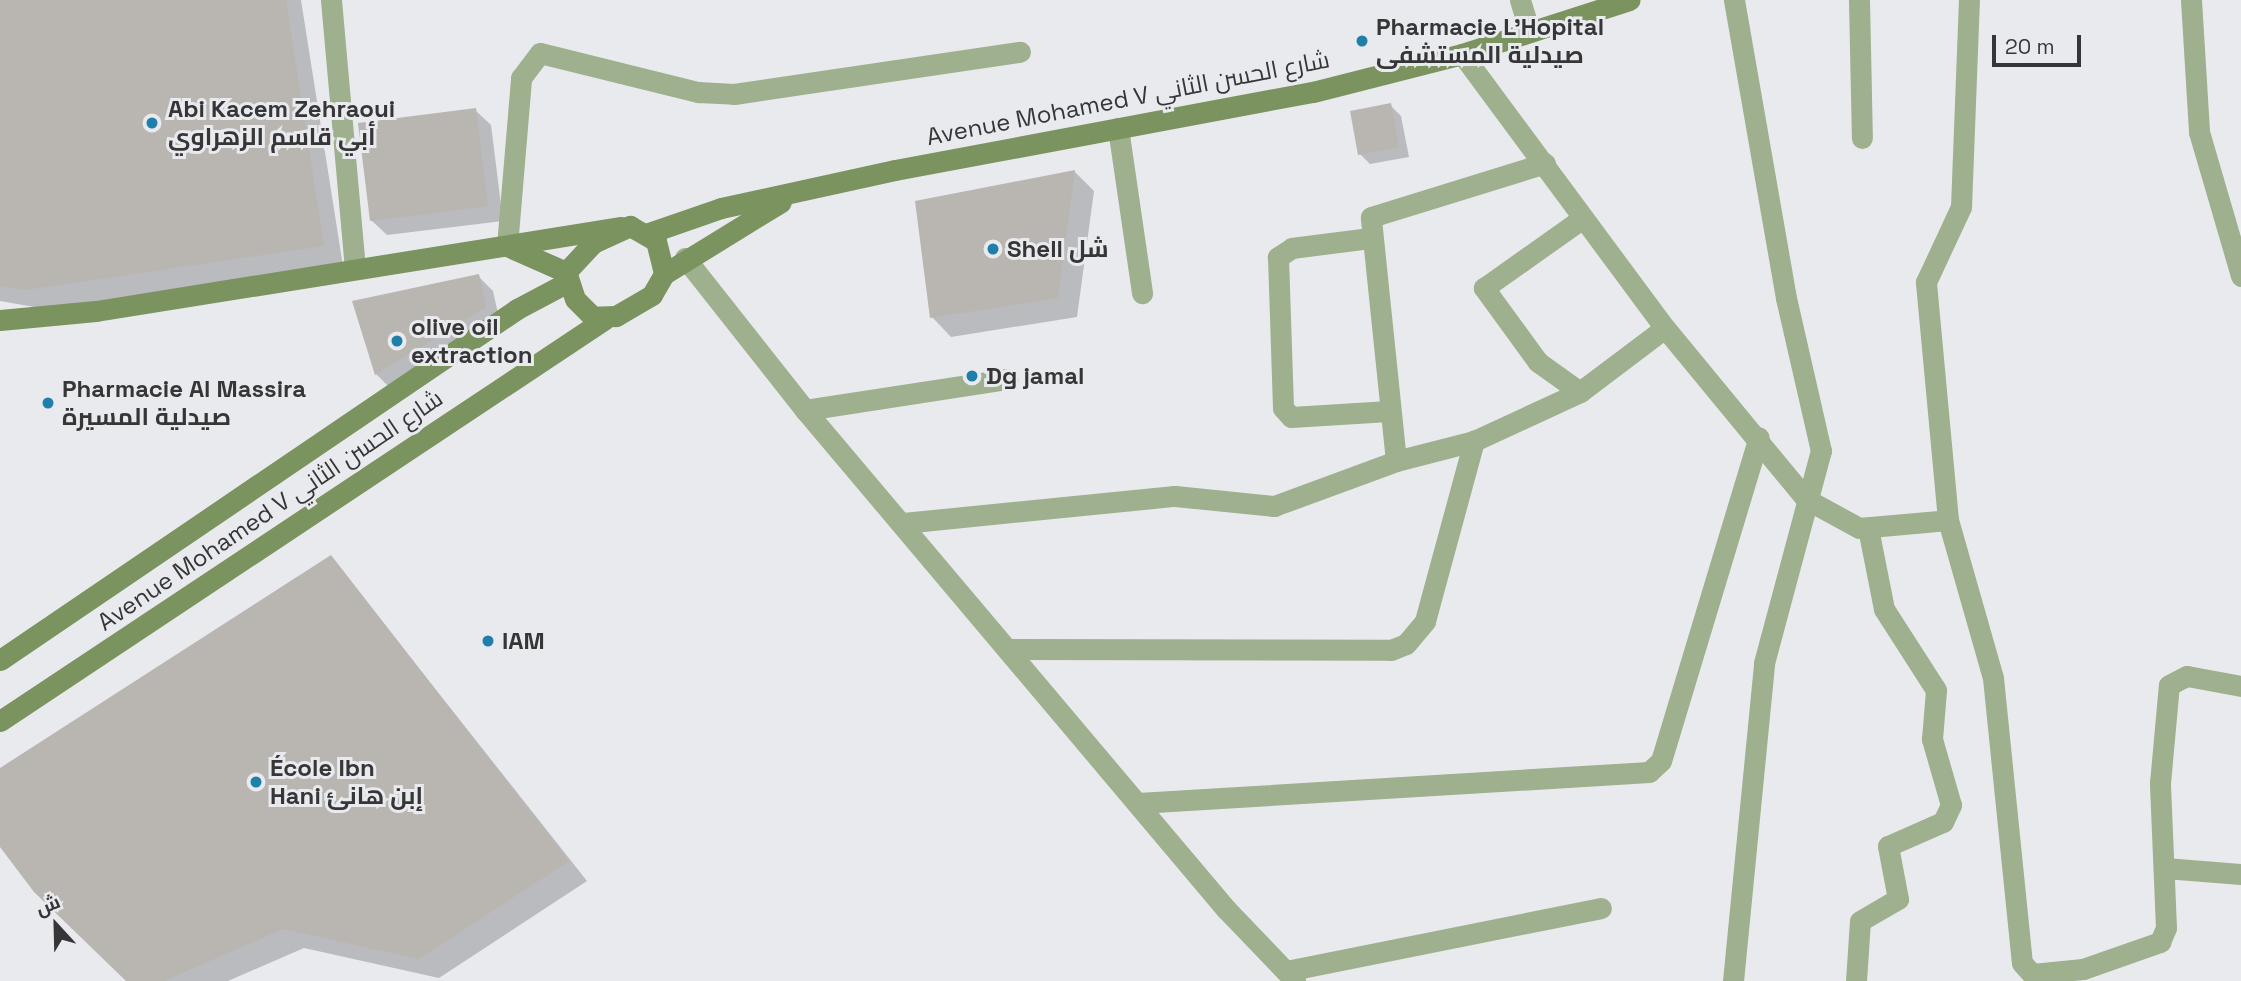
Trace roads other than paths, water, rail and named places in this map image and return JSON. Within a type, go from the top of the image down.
[{"type":"main road","name":"Avenue Mohamed V شارع الحسن الثاني","points":[[649,233],[721,208],[1118,128],[1313,92],[1462,54],[1529,30],[1629,0]]},
{"type":"main road","name":"Avenue Mohamed V شارع الحسن الثاني","points":[[664,274],[685,258],[796,193]]},
{"type":"main road","points":[[0,320],[355,269],[621,227],[649,233],[664,274],[652,295],[605,319],[586,312],[566,278],[507,246]]},
{"type":"main road","points":[[566,278],[593,243],[621,227]]},
{"type":"main road","name":"Avenue Mohamed V شارع الحسن الثاني","points":[[0,660],[566,278]]},
{"type":"main road","name":"Avenue Mohamed V شارع الحسن الثاني","points":[[0,722],[605,319]]},
{"type":"street","points":[[331,0],[355,269]]},
{"type":"street","points":[[1520,0],[1529,30]]},
{"type":"street","points":[[1733,981],[1764,663],[1806,499],[1819,472],[1820,438],[1786,298],[1734,0]]},
{"type":"street","points":[[1859,0],[1861,138]]},
{"type":"street","points":[[1969,0],[1961,207],[1926,282],[1948,520],[2004,741],[2026,970],[2039,977],[2083,969],[2161,942],[2165,868],[2160,783],[2169,685],[2187,677],[2241,686]]},
{"type":"street","points":[[2191,0],[2199,132],[2241,276]]},
{"type":"street","points":[[507,246],[521,78],[540,53],[685,89],[734,94],[1020,52]]},
{"type":"street","points":[[1462,54],[1665,328],[1759,437],[1806,499],[1837,521],[1868,528],[1948,520]]},
{"type":"street","points":[[1118,128],[1142,293]]},
{"type":"street","points":[[1396,461],[1370,238],[1371,217],[1381,211],[1545,163]]},
{"type":"street","points":[[1580,391],[1538,362],[1484,288],[1491,277],[1583,218]]},
{"type":"street","points":[[1370,238],[1292,248],[1278,257],[1283,408],[1291,417],[1389,411]]},
{"type":"street","points":[[685,258],[805,410],[1138,803],[1290,976],[1601,908]]},
{"type":"street","points":[[902,523],[1175,496],[1262,507],[1396,461],[1474,441],[1580,391],[1665,328]]},
{"type":"street","points":[[805,410],[1008,379]]},
{"type":"street","points":[[1138,803],[1649,772],[1661,761],[1759,437]]},
{"type":"street","points":[[1009,649],[1391,650],[1405,644],[1425,621],[1474,441]]},
{"type":"street","points":[[1856,981],[1857,926],[1898,899],[1888,846],[1943,822],[1951,805],[1932,739],[1936,690],[1884,609],[1868,528]]},
{"type":"street","points":[[2165,868],[2241,874]]},
{"type":"place","name":"Pharmacie L'Hopital صيدلية المستشفى","points":[[1362,41]]},
{"type":"place","name":"Abi Kacem Zehraoui أبي قاسم الزهراوي","points":[[152,123]]},
{"type":"place","name":"Shell شل","points":[[993,249]]},
{"type":"place","name":"olive oil extraction","points":[[397,341]]},
{"type":"place","name":"Dg jamal","points":[[972,376]]},
{"type":"place","name":"Pharmacie Al Massira صيدلية المسيرة","points":[[48,403]]},
{"type":"place","name":"IAM","points":[[488,641]]},
{"type":"place","name":"École Ibn Hani إبن هانئ","points":[[256,782]]}]
